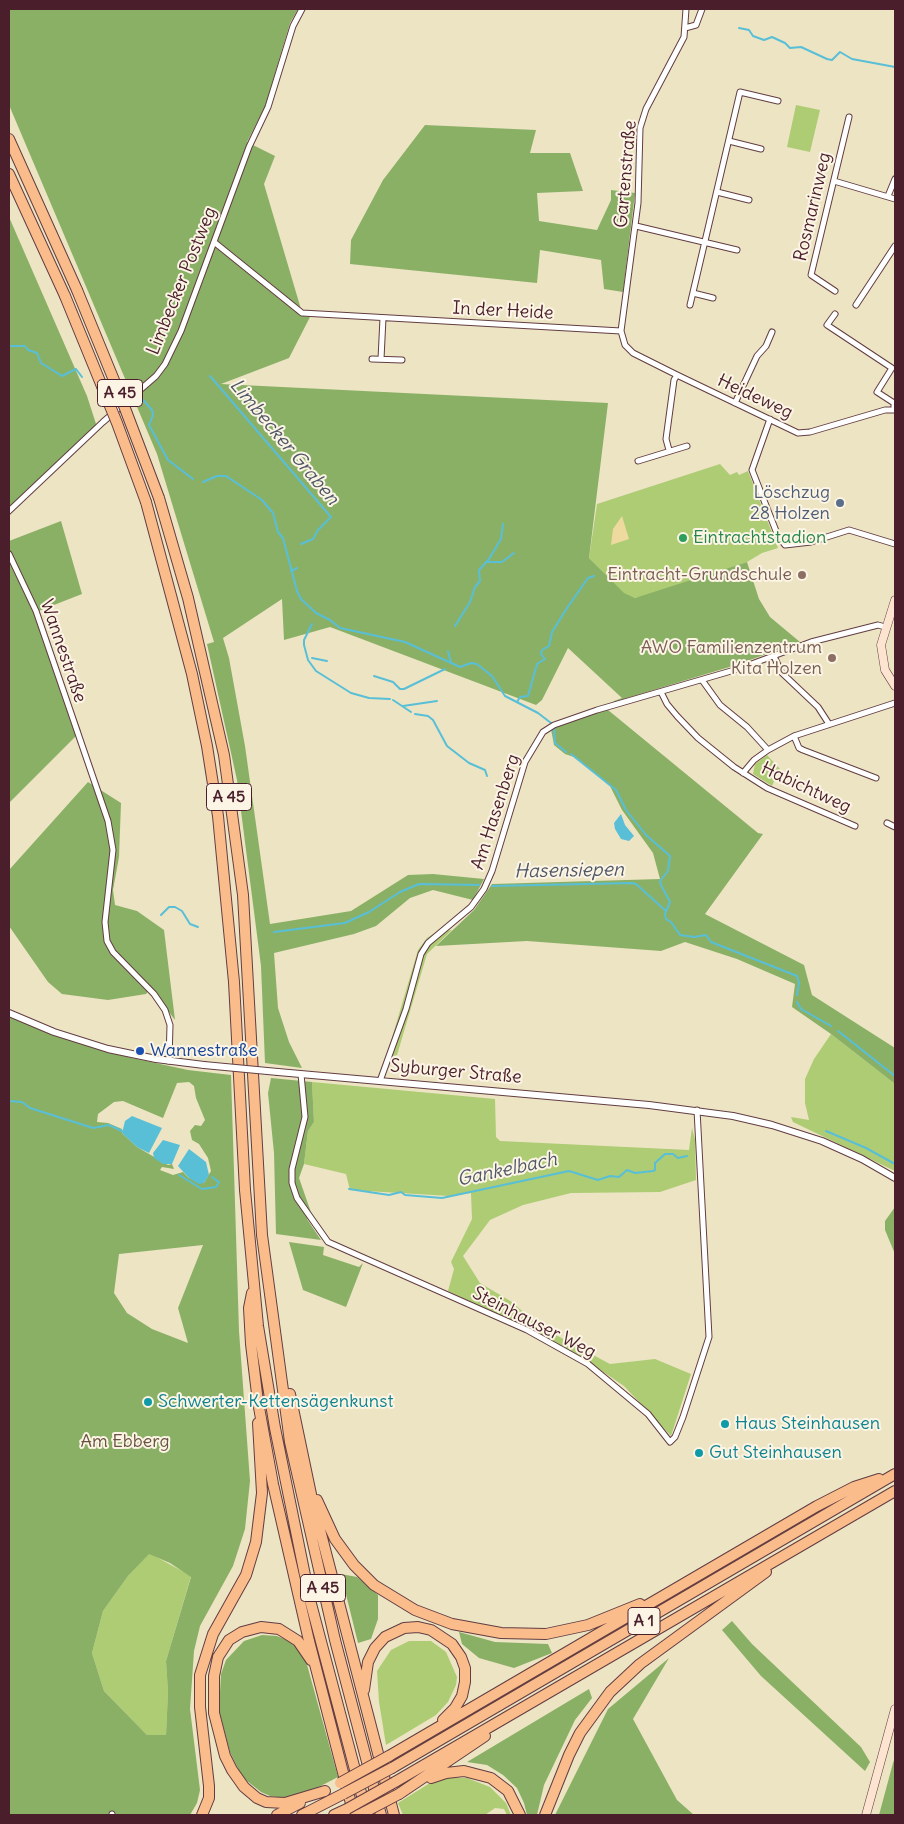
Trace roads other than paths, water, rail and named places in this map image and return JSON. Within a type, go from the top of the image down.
[{"type":"highway","name":"A 45","points":[[9,139],[77,290],[118,390],[158,498],[188,598],[224,755],[242,895],[262,1235],[290,1442],[335,1640],[381,1815]]},
{"type":"highway","name":"A 45","points":[[9,174],[65,296],[117,423],[146,502],[192,674],[207,746],[218,816],[234,982],[245,1190],[258,1326],[284,1481],[310,1600],[367,1815]]},
{"type":"highway","points":[[255,1102],[278,1327],[298,1441],[394,1815]]},
{"type":"highway","points":[[202,1815],[208,1798],[209,1786],[200,1707],[200,1675],[210,1640],[246,1575],[256,1542],[262,1493],[258,1402],[249,1308],[254,1282]]},
{"type":"highway","points":[[258,1402],[287,1547],[350,1812]]},
{"type":"highway","points":[[298,1441],[318,1502],[335,1539],[345,1554],[374,1585],[401,1603],[426,1615],[452,1624],[487,1632],[516,1635],[546,1634],[588,1625],[677,1587]]},
{"type":"highway","points":[[276,1815],[389,1756],[817,1506],[854,1487],[895,1474]]},
{"type":"highway","name":"A 1","points":[[302,1815],[392,1768],[895,1474]]},
{"type":"highway","name":"A 1","points":[[334,1815],[350,1812],[396,1782],[895,1490]]},
{"type":"highway","points":[[545,1815],[568,1755],[580,1733],[610,1692],[640,1664],[718,1605],[752,1583],[792,1551]]},
{"type":"highway","points":[[324,1699],[308,1655],[298,1641],[279,1629],[261,1627],[242,1632],[230,1640],[218,1657],[214,1676],[214,1713],[225,1756],[239,1781],[257,1798],[275,1803],[296,1801],[325,1791]]},
{"type":"highway","points":[[364,1704],[364,1678],[368,1662],[375,1648],[385,1637],[398,1630],[412,1628],[424,1628],[438,1632],[458,1650],[465,1668],[465,1682],[455,1708],[427,1734]]},
{"type":"highway","points":[[359,1815],[414,1785],[481,1740],[505,1719]]},
{"type":"highway","points":[[414,1785],[456,1771],[484,1775],[498,1782],[508,1791],[520,1815]]},
{"type":"main road","points":[[895,600],[881,644],[887,676],[895,686]]},
{"type":"main road","points":[[866,1815],[895,1709]]},
{"type":"street","name":"Limbecker Postweg","points":[[9,511],[103,422],[134,397],[161,371],[172,352],[249,147],[268,107],[293,26],[302,9]]},
{"type":"street","name":"Gartenstraße","points":[[622,331],[636,226],[642,118],[680,45],[685,28],[686,9]]},
{"type":"street","name":"Gartenstraße","points":[[685,28],[696,25],[702,9]]},
{"type":"street","points":[[690,305],[740,92],[778,101]]},
{"type":"street","name":"Rosmarinweg","points":[[835,291],[811,275],[849,117]]},
{"type":"street","points":[[729,141],[761,149]]},
{"type":"street","points":[[888,196],[895,179]]},
{"type":"street","points":[[834,181],[895,199]]},
{"type":"street","points":[[717,192],[749,200]]},
{"type":"street","points":[[636,226],[737,250]]},
{"type":"street","name":"In der Heide","points":[[214,242],[302,313],[622,331]]},
{"type":"street","points":[[856,305],[895,246]]},
{"type":"street","points":[[693,293],[712,298]]},
{"type":"street","points":[[835,314],[827,325],[892,368],[877,392],[894,403],[894,410]]},
{"type":"street","points":[[381,359],[383,318]]},
{"type":"street","name":"Heideweg","points":[[622,331],[623,341],[628,349],[735,403],[804,433],[885,410],[894,410]]},
{"type":"street","points":[[735,403],[757,356],[772,332]]},
{"type":"street","points":[[372,358],[402,360]]},
{"type":"street","points":[[669,450],[666,439],[674,380],[677,375]]},
{"type":"street","points":[[770,419],[752,470],[778,536],[785,545],[811,542],[848,530],[895,544]]},
{"type":"street","points":[[638,461],[687,446]]},
{"type":"street","name":"Wannestraße","points":[[9,554],[36,611],[108,821],[113,850],[104,922],[107,940],[121,961],[159,1000],[168,1015],[170,1025],[169,1061]]},
{"type":"street","name":"Am Hasenberg","points":[[380,1081],[406,1009],[421,954],[428,943],[471,907],[484,889],[492,871],[522,771],[540,735],[548,728],[568,720],[702,680],[811,642],[878,625],[885,627]]},
{"type":"street","points":[[774,656],[781,672],[818,707],[829,724]]},
{"type":"street","points":[[702,680],[720,705],[747,727],[768,750]]},
{"type":"street","name":"Habichtweg","points":[[661,692],[666,704],[698,738],[743,773],[780,795],[855,826]]},
{"type":"street","points":[[743,773],[754,760],[794,736],[895,703]]},
{"type":"street","points":[[794,736],[799,748],[876,778]]},
{"type":"street","points":[[887,823],[895,826]]},
{"type":"street","name":"Syburger Straße","points":[[9,1013],[83,1042],[125,1053],[169,1061],[697,1110],[733,1116],[803,1134],[840,1148],[895,1178]]},
{"type":"street","name":"Steinhauser Weg","points":[[301,1074],[305,1117],[292,1169],[292,1183],[297,1198],[331,1244],[399,1272],[527,1330],[588,1364],[648,1414],[670,1442],[675,1437],[683,1418],[709,1337],[697,1110]]},
{"type":"water","points":[[621,814],[625,825],[634,836],[629,841],[621,839],[615,829],[614,823]]},
{"type":"water","points":[[132,1116],[162,1128],[149,1153],[137,1147],[122,1133],[125,1121]]},
{"type":"water","points":[[163,1140],[180,1145],[172,1164],[163,1164],[154,1158],[153,1153]]},
{"type":"water","points":[[189,1149],[206,1162],[209,1175],[204,1183],[199,1184],[189,1178],[178,1166]]},
{"type":"waterway","points":[[739,28],[749,30],[753,36],[764,40],[772,37],[785,43],[790,48],[801,47],[827,59],[832,60],[840,52],[852,59],[895,67]]},
{"type":"waterway","points":[[9,346],[25,346],[28,350],[37,353],[41,363],[62,376],[76,369],[82,377]]},
{"type":"waterway","name":"Limbecker Graben","points":[[210,376],[331,517],[318,530],[313,539],[301,544]]},
{"type":"waterway","points":[[119,381],[130,385],[152,410],[153,415],[149,425],[168,460],[193,479]]},
{"type":"waterway","points":[[203,482],[217,476],[226,476],[262,500],[273,513],[278,532],[283,538],[297,591],[301,599],[316,613],[340,628],[405,642],[460,667],[471,663],[477,664],[492,676],[505,696],[538,713],[551,723]]},
{"type":"waterway","points":[[455,626],[480,581],[479,570],[489,559],[501,539],[503,524]]},
{"type":"waterway","points":[[487,562],[502,562],[514,553]]},
{"type":"waterway","name":"Limbecker Graben","points":[[291,571],[297,568]]},
{"type":"waterway","points":[[517,702],[520,697],[528,696],[537,664],[545,659],[541,654],[542,650],[549,646],[552,632],[588,578],[594,576]]},
{"type":"waterway","points":[[312,624],[304,640],[304,645],[308,660],[316,671],[351,693],[369,698],[390,699]]},
{"type":"waterway","points":[[448,651],[451,663]]},
{"type":"waterway","points":[[312,658],[327,661]]},
{"type":"waterway","points":[[374,676],[393,682],[400,689],[404,689],[445,669]]},
{"type":"waterway","points":[[393,700],[411,712]]},
{"type":"waterway","points":[[403,706],[437,701]]},
{"type":"waterway","points":[[415,714],[428,716],[433,720],[447,746],[469,763],[485,770],[487,776]]},
{"type":"waterway","points":[[554,729],[555,743],[566,752]]},
{"type":"waterway","points":[[571,754],[616,790],[626,810],[646,835],[670,856],[668,871],[660,881],[670,902],[665,914],[666,919],[671,922],[680,935],[694,937],[706,935],[711,942],[797,976],[799,983],[797,995]]},
{"type":"waterway","name":"Hasensiepen","points":[[492,886],[632,883],[636,884],[666,911]]},
{"type":"waterway","name":"Hasensiepen","points":[[274,932],[345,923],[369,912],[400,892],[419,884],[479,885]]},
{"type":"waterway","name":"Hasensiepen","points":[[161,915],[169,907],[175,907],[182,911],[190,924],[198,927]]},
{"type":"waterway","points":[[797,1002],[801,1009],[831,1026]]},
{"type":"waterway","points":[[838,1031],[895,1076]]},
{"type":"waterway","name":"Gankelbach","points":[[9,1101],[22,1102],[30,1108],[93,1128],[109,1125],[122,1131]]},
{"type":"waterway","name":"Gankelbach","points":[[826,1131],[866,1148],[895,1164]]},
{"type":"waterway","name":"Gankelbach","points":[[349,1189],[389,1195],[401,1192],[405,1195],[442,1198],[569,1171],[598,1180],[610,1176],[619,1177],[627,1170],[635,1173],[653,1171],[655,1170],[655,1163],[665,1154],[673,1154],[678,1158],[687,1156]]},
{"type":"waterway","name":"Gankelbach","points":[[179,1175],[202,1189],[216,1187],[219,1182],[212,1177]]},
{"type":"place","name":"Löschzug 28 Holzen","points":[[840,503]]},
{"type":"place","name":"Eintrachtstadion","points":[[683,538]]},
{"type":"place","name":"Eintracht-Grundschule","points":[[802,575]]},
{"type":"place","name":"AWO Familienzentrum Kita Holzen","points":[[832,658]]},
{"type":"place","name":"Wannestraße","points":[[140,1051]]},
{"type":"place","name":"Schwerter-Kettensägenkunst","points":[[148,1402]]},
{"type":"place","name":"Haus Steinhausen","points":[[725,1424]]},
{"type":"place","name":"Gut Steinhausen","points":[[699,1453]]},
{"type":"park label","name":"Am Ebberg","points":[[125,1442]]}]
